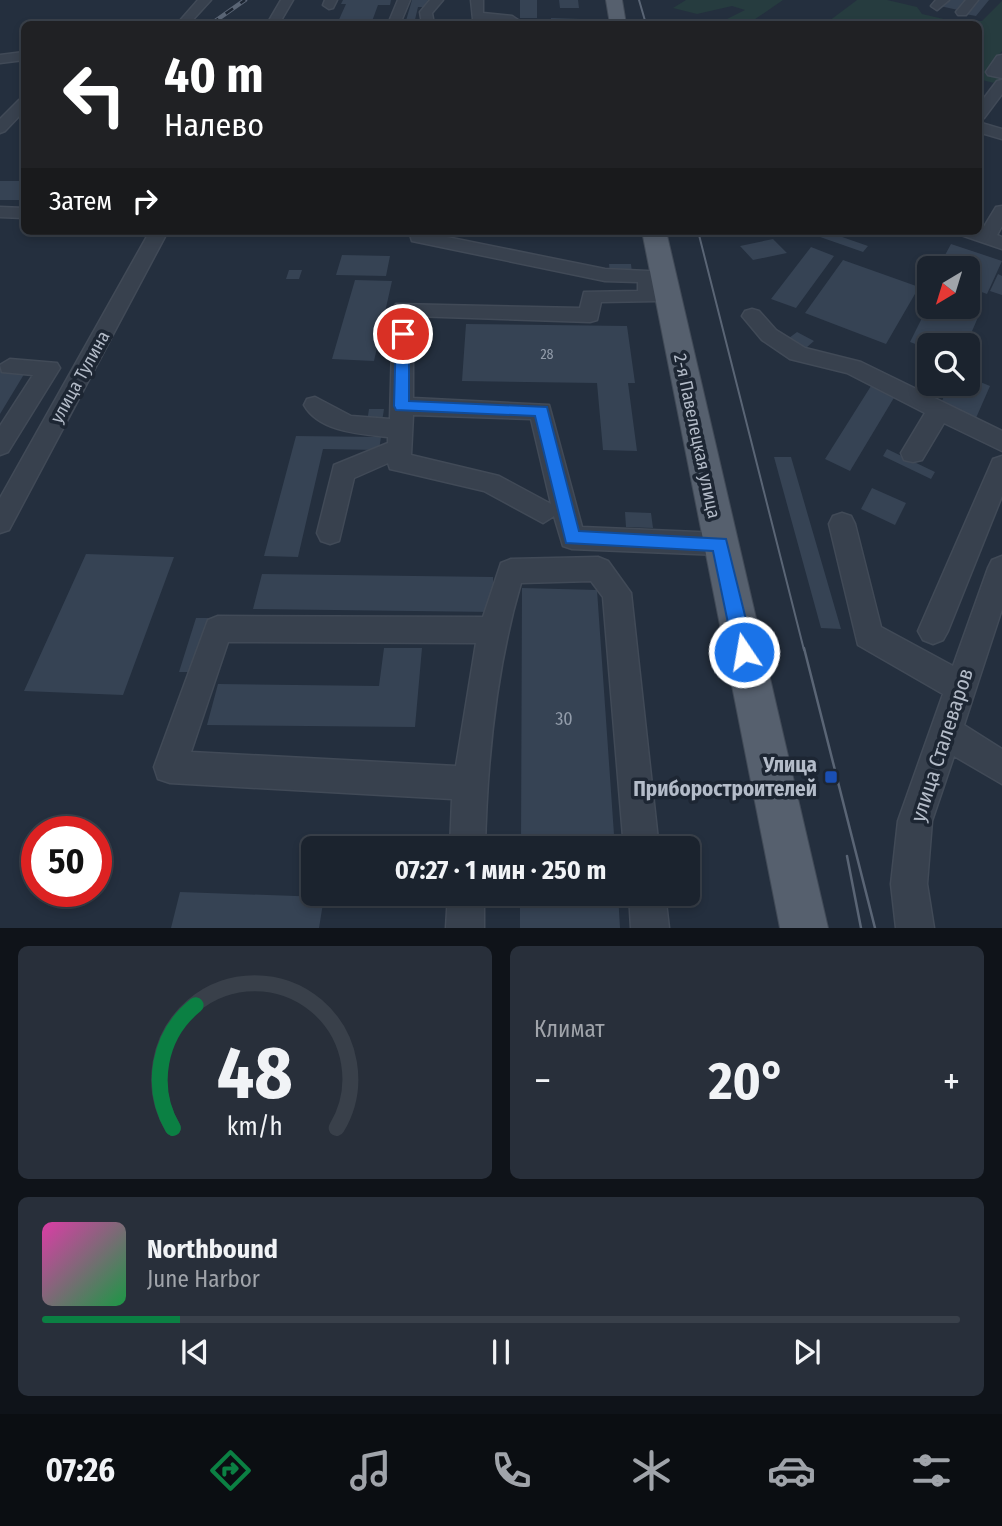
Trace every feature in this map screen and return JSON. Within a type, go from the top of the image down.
[{"type":"main road","points":[[614,0],[618,21]]},
{"type":"main road","name":"2-я Павелецкая улица","points":[[654,235],[654,276],[720,544],[804,928]]},
{"type":"street","points":[[186,21],[205,0]]},
{"type":"street","points":[[276,21],[287,0]]},
{"type":"street","points":[[395,21],[404,0]]},
{"type":"street","points":[[428,21],[426,12],[437,0]]},
{"type":"street","points":[[477,0],[477,16],[512,18]]},
{"type":"street","points":[[962,12],[972,0]]},
{"type":"street","points":[[0,59],[21,56]]},
{"type":"street","points":[[1002,59],[993,72],[1002,74]]},
{"type":"street","points":[[982,111],[1002,84]]},
{"type":"street","points":[[4,131],[21,107]]},
{"type":"street","points":[[982,128],[1002,134]]},
{"type":"street","points":[[994,240],[1002,211]]},
{"type":"street","points":[[0,212],[21,213]]},
{"type":"street","name":"улица Тулина","points":[[0,522],[157,235]]},
{"type":"street","points":[[418,235],[605,275],[654,276],[649,297],[591,296],[590,314],[403,309],[399,462],[490,483],[543,512]]},
{"type":"street","points":[[752,316],[769,335],[799,354],[853,367],[1002,442]]},
{"type":"street","points":[[0,446],[48,368],[10,367]]},
{"type":"street","points":[[315,405],[346,424],[401,428],[541,411],[572,538],[720,544]]},
{"type":"street","points":[[913,453],[939,411]]},
{"type":"street","points":[[330,533],[343,472],[401,428]]},
{"type":"street","points":[[933,631],[1002,466]]},
{"type":"street","points":[[842,524],[868,635],[961,687]]},
{"type":"street","name":"улица Сталеваров","points":[[915,928],[909,884],[915,821],[1002,568]]},
{"type":"street","points":[[468,836],[470,783],[493,630],[511,571],[598,569],[617,593],[641,836]]},
{"type":"street","points":[[470,783],[170,768],[218,629],[493,630]]},
{"type":"street","points":[[945,732],[1002,768]]},
{"type":"street","points":[[464,928],[465,906]]},
{"type":"street","points":[[648,906],[650,928]]},
{"type":"green space","points":[[686,0],[783,0],[752,21],[725,20],[745,10],[732,6],[697,14],[673,8]]},
{"type":"green space","points":[[857,0],[887,0],[917,7],[922,14],[948,20],[982,21],[829,21]]},
{"type":"green space","points":[[1002,1],[1002,51],[986,72],[1002,77],[1002,85],[982,80],[982,21]]},
{"type":"building","points":[[343,0],[391,0],[390,5],[378,5],[372,21],[338,21],[346,4],[341,4]]},
{"type":"building","points":[[412,0],[428,0],[426,7],[418,7],[415,21],[406,21]]},
{"type":"building","points":[[520,0],[537,0],[537,18],[520,18]]},
{"type":"building","points":[[559,0],[578,0],[579,8],[560,8]]},
{"type":"building","points":[[946,0],[966,0],[958,10],[940,6]]},
{"type":"building","points":[[977,0],[989,0],[976,16],[965,14]]},
{"type":"building","points":[[551,18],[581,21],[551,21]]},
{"type":"building","points":[[0,181],[21,181],[21,200],[0,200]]},
{"type":"building","points":[[770,235],[771,237],[737,236]]},
{"type":"building","points":[[814,235],[836,235],[868,246],[863,252]]},
{"type":"building","points":[[773,239],[787,253],[753,260],[740,246]]},
{"type":"building","points":[[951,244],[1002,261],[987,294],[980,291],[980,256],[944,256]]},
{"type":"building","points":[[811,247],[834,256],[796,308],[771,299]]},
{"type":"building","points":[[342,255],[390,256],[386,276],[336,275]]},
{"type":"building","points":[[843,260],[917,286],[886,344],[805,313]]},
{"type":"building","points":[[609,264],[631,264],[632,273],[610,273]]},
{"type":"building","points":[[289,270],[302,270],[299,279],[286,279]]},
{"type":"building","points":[[998,274],[1002,276],[1002,295],[990,291]]},
{"type":"building","points":[[355,280],[392,281],[374,361],[332,359]]},
{"type":"building","points":[[922,319],[977,319],[971,333],[917,333],[917,345],[910,342]]},
{"type":"building","points":[[466,324],[627,326],[635,383],[628,383],[637,451],[603,450],[597,383],[462,381]]},
{"type":"building","points":[[797,332],[814,341],[806,348],[789,338]]},
{"type":"building","points":[[0,371],[26,371],[0,414]]},
{"type":"building","points":[[980,382],[990,386],[976,418],[941,403],[944,396],[980,396]]},
{"type":"building","points":[[871,386],[895,396],[850,471],[825,459]]},
{"type":"building","points":[[369,409],[384,409],[382,422],[367,422]]},
{"type":"building","points":[[296,436],[381,437],[379,450],[323,449],[298,557],[264,556]]},
{"type":"building","points":[[887,449],[935,472],[931,479],[883,456]]},
{"type":"building","points":[[774,457],[791,457],[841,629],[821,628]]},
{"type":"building","points":[[872,488],[906,503],[895,525],[861,509]]},
{"type":"building","points":[[625,512],[651,513],[653,528],[626,527]]},
{"type":"building","points":[[86,554],[174,557],[123,695],[24,691]]},
{"type":"building","points":[[262,574],[493,577],[493,612],[253,609]]},
{"type":"building","points":[[522,588],[597,590],[614,836],[521,836]]},
{"type":"building","points":[[196,618],[215,618],[199,672],[179,672]]},
{"type":"building","points":[[384,648],[422,648],[415,727],[207,725],[218,684],[379,686]]},
{"type":"building","points":[[180,892],[301,896],[301,906],[323,906],[319,928],[171,928]]},
{"type":"building","points":[[520,906],[619,906],[620,928],[520,928]]},
{"type":"tram line","points":[[639,0],[645,21]]},
{"type":"tram line","points":[[699,235],[804,650]]},
{"type":"tram line","points":[[804,648],[875,928]]},
{"type":"tram line","points":[[847,856],[861,928]]},
{"type":"railway","points":[[215,21],[245,0]]},
{"type":"place","name":"Улица Приборостроителей","points":[[831,777]]},
{"type":"route","points":[[403,334],[402,406],[541,411],[572,538],[720,544],[744,652]]}]
